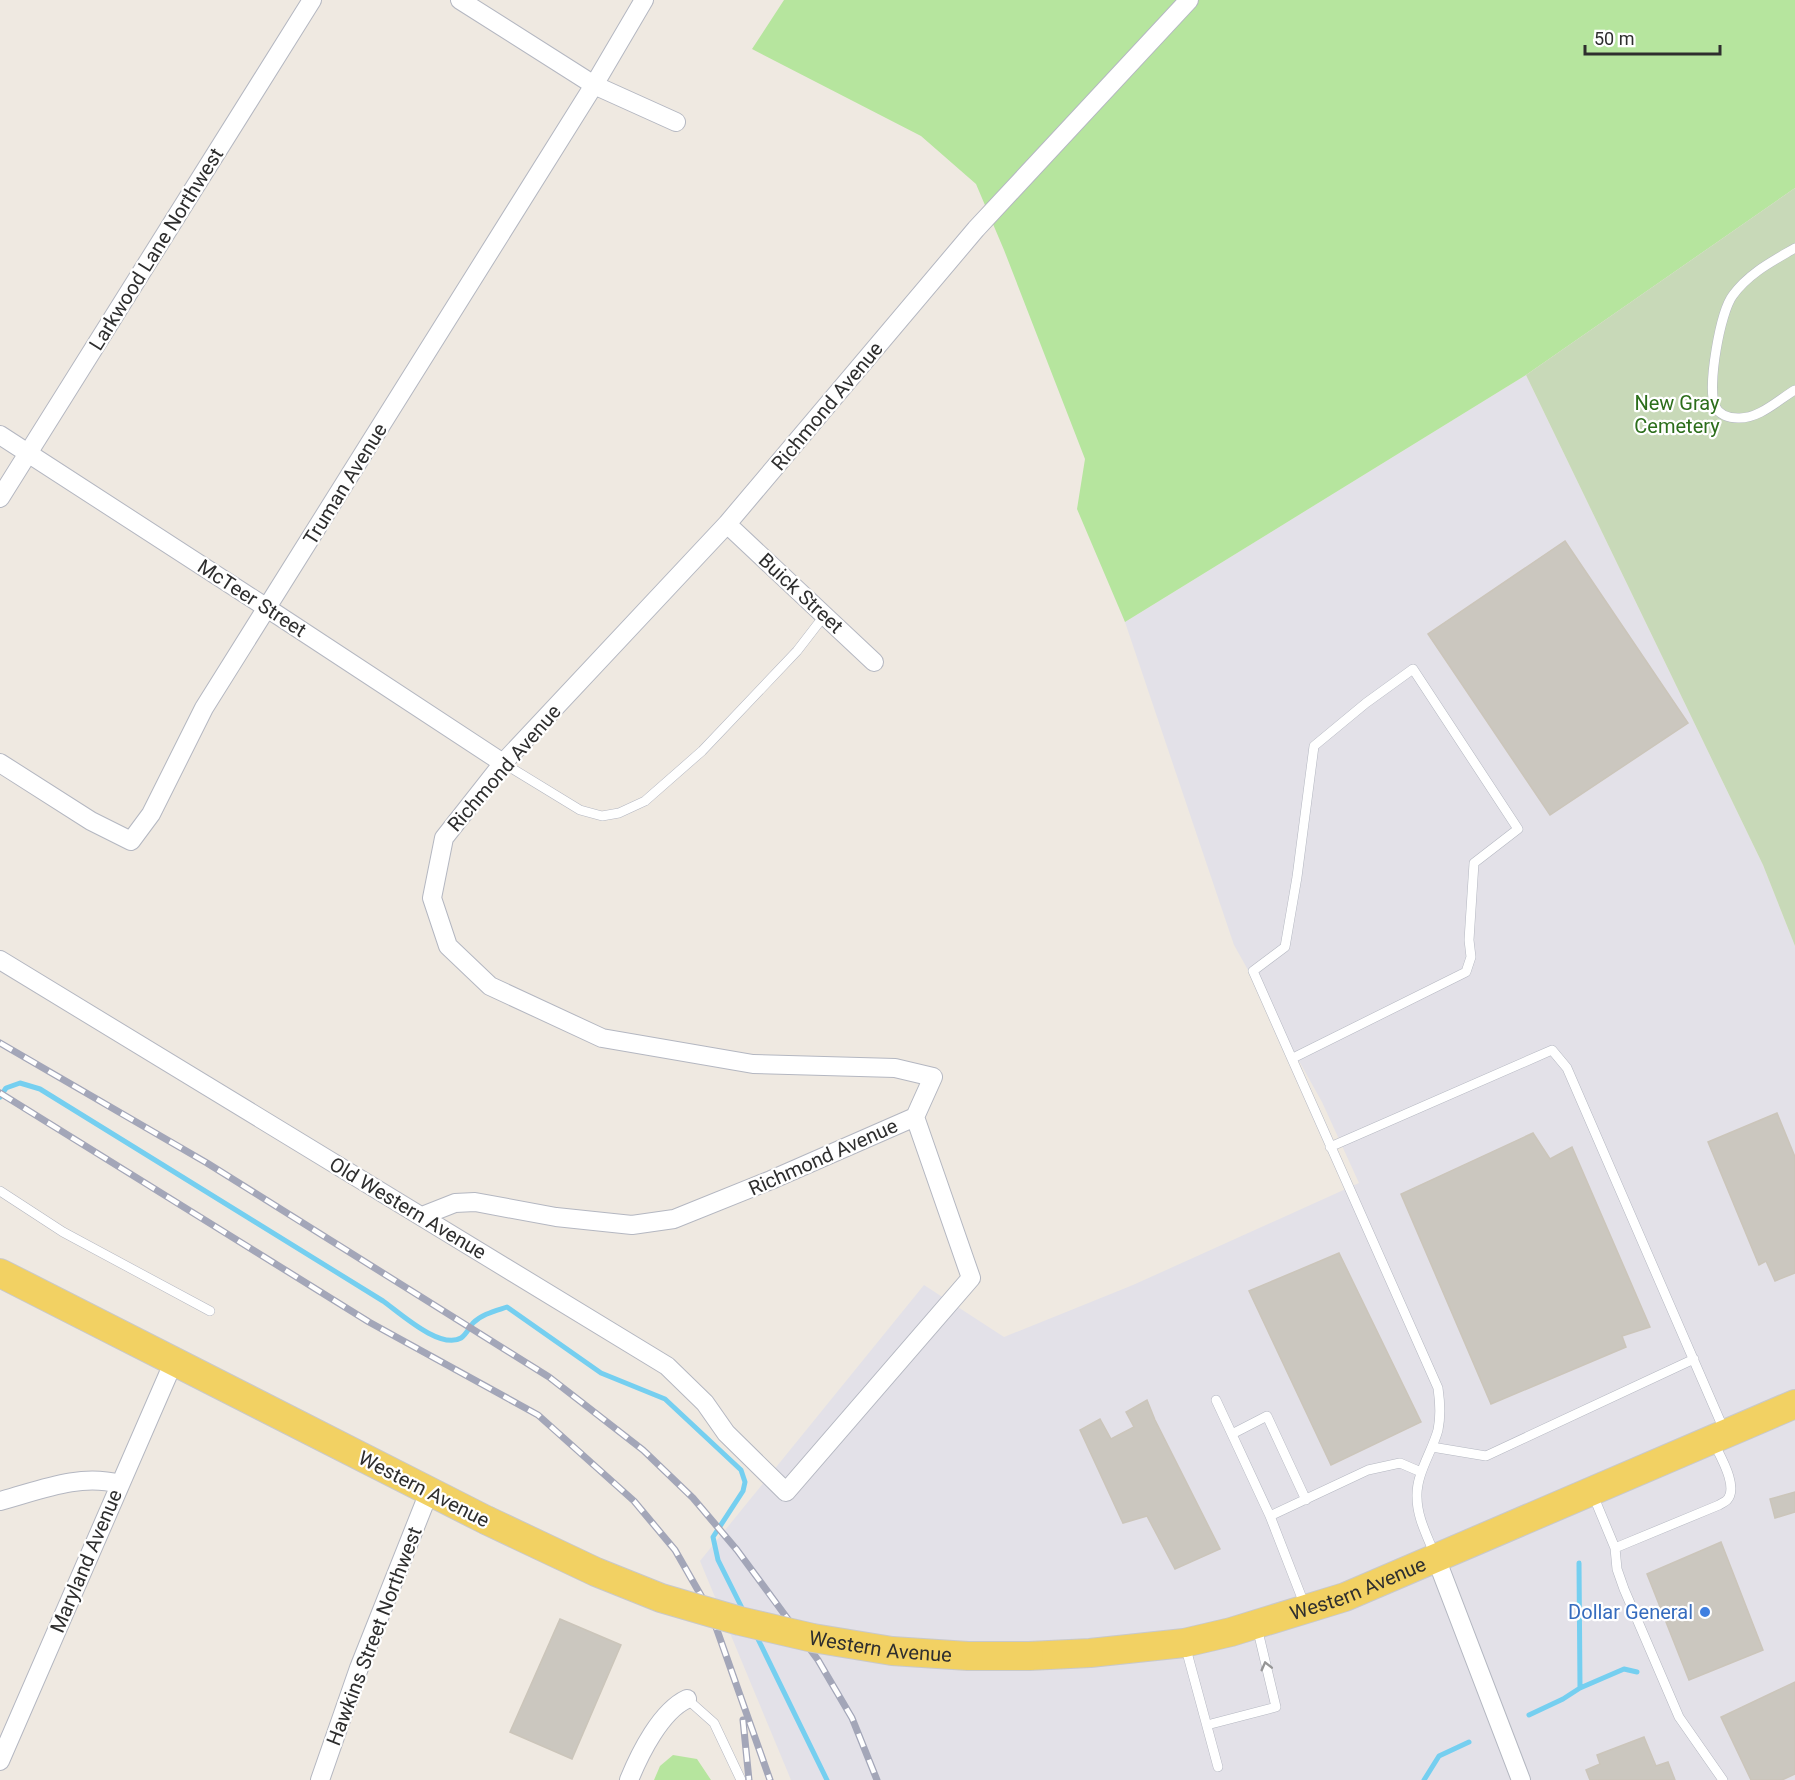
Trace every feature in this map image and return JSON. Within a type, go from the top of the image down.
[{"type":"main road","name":"Western Avenue","points":[[0,1273],[429,1492],[596,1572],[661,1598],[740,1621],[813,1638],[892,1651],[968,1656],[1090,1653],[1185,1643],[1256,1624],[1345,1597],[1795,1404]]},
{"type":"street","name":"Larkwood Lane Northwest","points":[[0,498],[312,0]]},
{"type":"street","points":[[460,0],[594,85],[676,122]]},
{"type":"street","name":"Truman Avenue","points":[[0,763],[91,821],[131,841],[151,814],[204,708],[594,85],[644,0]]},
{"type":"street","name":"Richmond Avenue","points":[[422,1216],[455,1203],[475,1202],[556,1216],[632,1225],[674,1220],[915,1117],[933,1077],[895,1068],[753,1064],[602,1038],[489,986],[448,946],[432,898],[444,838],[502,763],[727,524],[976,229],[1189,0]]},
{"type":"street","name":"McTeer Street","points":[[0,435],[502,763]]},
{"type":"street","name":"Buick Street","points":[[727,524],[874,662]]},
{"type":"street","name":"Old Western Avenue","points":[[0,960],[667,1366],[705,1403],[726,1433],[786,1492],[971,1278],[915,1117]]},
{"type":"street","name":"Maryland Avenue","points":[[0,1761],[174,1361]]},
{"type":"street","points":[[0,1502],[76,1482],[102,1480],[119,1485]]},
{"type":"street","name":"Hawkins Street Northwest","points":[[320,1780],[359,1668],[429,1492]]},
{"type":"street","points":[[1436,1558],[1521,1780]]},
{"type":"street","points":[[629,1780],[661,1720],[676,1704],[687,1699]]},
{"type":"lane","points":[[1795,248],[1758,270],[1742,283],[1731,297],[1722,316],[1718,337],[1713,396],[1718,412],[1726,417],[1737,419],[1756,414],[1795,390]]},
{"type":"lane","points":[[502,763],[580,810],[602,816],[620,813],[645,801],[702,751],[797,651],[824,616]]},
{"type":"lane","points":[[1293,1058],[1466,972],[1471,957],[1469,940],[1474,862],[1518,829],[1413,669],[1366,703],[1314,746],[1297,877],[1285,947],[1253,970],[1438,1388],[1441,1404],[1438,1429],[1421,1472],[1416,1496],[1420,1518],[1436,1558]]},
{"type":"lane","points":[[1330,1147],[1552,1050],[1567,1068],[1694,1359],[1731,1483],[1731,1492],[1727,1500],[1615,1548]]},
{"type":"lane","points":[[0,1191],[63,1232],[210,1311]]},
{"type":"lane","points":[[1432,1447],[1486,1456],[1694,1359]]},
{"type":"lane","points":[[1216,1400],[1270,1516],[1306,1609]]},
{"type":"lane","points":[[1232,1434],[1267,1416],[1306,1500]]},
{"type":"lane","points":[[1270,1516],[1368,1470],[1400,1463],[1421,1472]]},
{"type":"lane","points":[[1591,1490],[1615,1548],[1617,1569],[1624,1589],[1679,1717],[1723,1780]]},
{"type":"lane","points":[[1207,1725],[1276,1707],[1256,1624]]},
{"type":"lane","points":[[1185,1643],[1218,1767]]},
{"type":"lane","points":[[687,1699],[714,1723],[741,1780]]},
{"type":"shaded area","points":[[1526,375],[1763,865],[1795,946],[1795,1780],[791,1780],[700,1561],[924,1285],[1004,1337],[1133,1285],[1359,1183],[1322,1102],[1234,945],[1125,622]]},
{"type":"green space","points":[[784,0],[1795,0],[1795,188],[1526,375],[1125,622],[1077,509],[1085,459],[976,184],[921,136],[752,49]]},
{"type":"green space","name":"New Gray Cemetery","points":[[1795,188],[1795,946],[1763,865],[1526,375]]},
{"type":"green space","points":[[673,1755],[697,1759],[711,1780],[654,1780],[660,1766]]},
{"type":"building","points":[[1565,541],[1688,723],[1550,815],[1428,634]]},
{"type":"building","points":[[1777,1113],[1795,1157],[1795,1273],[1775,1281],[1766,1261],[1759,1265],[1708,1142]]},
{"type":"building","points":[[1533,1133],[1550,1159],[1572,1147],[1650,1327],[1622,1336],[1626,1347],[1491,1404],[1401,1194]]},
{"type":"building","points":[[1339,1253],[1421,1422],[1331,1465],[1249,1291]]},
{"type":"building","points":[[1147,1400],[1220,1549],[1175,1569],[1147,1516],[1123,1523],[1080,1430],[1100,1419],[1111,1439],[1134,1427],[1126,1412]]},
{"type":"building","points":[[1795,1492],[1795,1512],[1775,1518],[1770,1499]]},
{"type":"building","name":"Dollar General","points":[[1721,1542],[1763,1650],[1689,1680],[1647,1574]]},
{"type":"building","points":[[560,1619],[621,1645],[572,1759],[510,1732]]},
{"type":"building","points":[[1795,1682],[1795,1774],[1782,1780],[1751,1780],[1721,1717]]},
{"type":"building","points":[[1644,1737],[1656,1766],[1668,1762],[1675,1780],[1590,1780],[1586,1770],[1600,1764],[1597,1755]]},
{"type":"waterway","points":[[0,1097],[6,1088],[20,1083],[40,1089],[383,1301],[432,1335],[442,1339],[461,1338],[480,1317],[507,1307],[601,1373],[665,1399],[741,1470],[745,1482],[743,1491],[713,1537],[718,1560],[744,1612]]},
{"type":"waterway","points":[[1579,1563],[1580,1688]]},
{"type":"waterway","points":[[755,1633],[827,1780]]},
{"type":"waterway","points":[[1529,1715],[1580,1688],[1624,1669],[1637,1672]]},
{"type":"waterway","points":[[1424,1780],[1439,1756],[1469,1742]]},
{"type":"railway","points":[[0,1043],[207,1163],[549,1377],[643,1450],[693,1498],[737,1550],[818,1660],[852,1718],[877,1780]]},
{"type":"railway","points":[[0,1093],[369,1322],[538,1415],[634,1501],[675,1550],[711,1613],[770,1780]]},
{"type":"railway","points":[[743,1720],[749,1780]]},
{"type":"place","name":"Dollar General","points":[[1705,1612]]}]
